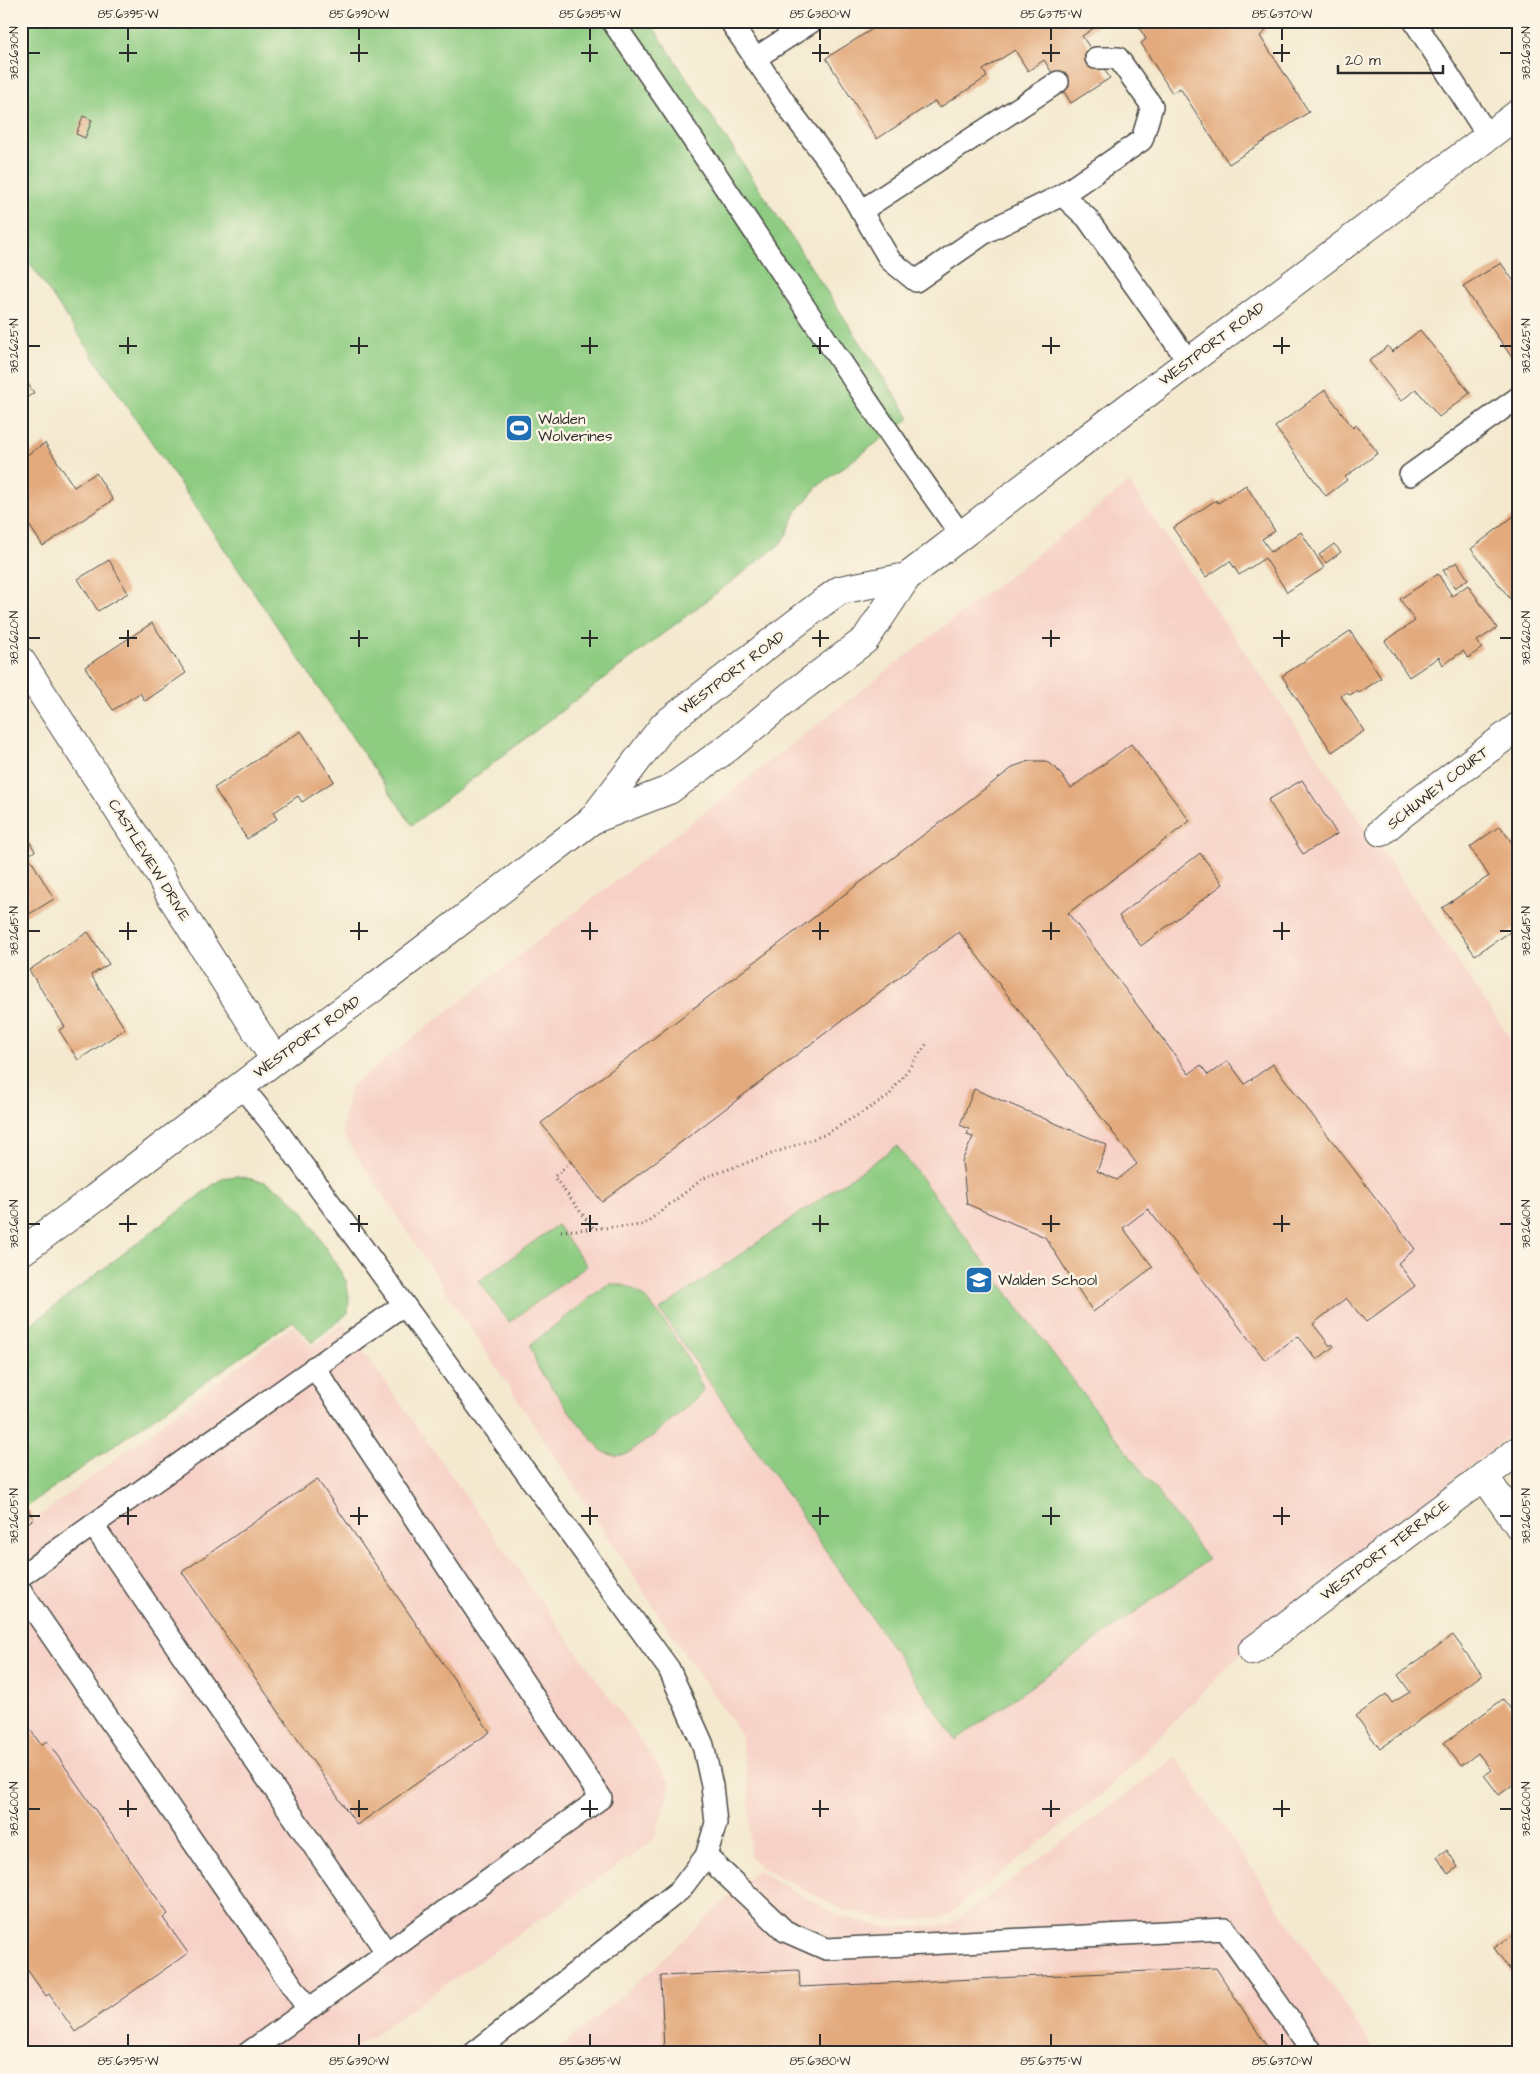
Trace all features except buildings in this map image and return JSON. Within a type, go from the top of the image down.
[{"type":"main road","name":"WESTPORT ROAD","points":[[592,820],[669,790],[729,747],[789,697],[865,640],[907,577],[1188,362],[1488,136],[1518,116]]},
{"type":"main road","name":"WESTPORT ROAD","points":[[21,1252],[96,1198],[592,820],[664,725],[822,603],[840,590],[907,577]]},
{"type":"main road","name":"CASTLEVIEW DRIVE","points":[[21,662],[158,871],[169,894],[275,1060]]},
{"type":"main road","name":"SCHUWEY COURT","points":[[1381,832],[1519,726]]},
{"type":"main road","name":"WESTPORT TERRACE","points":[[1252,1651],[1519,1450]]},
{"type":"main road","points":[[1484,1476],[1519,1526]]},
{"type":"lane","points":[[612,21],[689,132],[889,434],[961,535]]},
{"type":"lane","points":[[730,21],[792,113],[843,180],[890,260],[916,281],[986,232],[1062,195],[1142,140],[1152,106],[1118,58],[1096,58]]},
{"type":"lane","points":[[754,59],[813,21]]},
{"type":"lane","points":[[1414,21],[1488,136]]},
{"type":"lane","points":[[861,210],[1058,82]]},
{"type":"lane","points":[[1062,195],[1087,218],[1188,362]]},
{"type":"lane","points":[[1410,475],[1519,397]]},
{"type":"lane","points":[[241,1086],[277,1130],[668,1669],[703,1745],[712,1786],[716,1823],[706,1856],[680,1890],[485,2049]]},
{"type":"lane","points":[[21,1576],[403,1305]]},
{"type":"lane","points":[[248,2053],[601,1798],[314,1368]]},
{"type":"lane","points":[[93,1525],[387,1953]]},
{"type":"lane","points":[[21,1591],[308,2009]]},
{"type":"lane","points":[[706,1856],[785,1931],[826,1949],[1224,1929],[1313,2053]]},
{"type":"path","points":[[562,1231],[643,1225],[704,1178],[824,1135],[888,1097],[928,1042]]},
{"type":"path","points":[[571,1162],[554,1177],[593,1228]]},
{"type":"shaded area","name":"Walden School","points":[[1129,483],[1519,1051],[1519,1427],[1246,1648],[1106,1791],[945,1917],[892,1921],[841,1909],[762,1868],[750,1856],[749,1788],[740,1733],[688,1659],[342,1133],[350,1087]]},
{"type":"shaded area","points":[[343,1323],[671,1784],[654,1840],[348,2053],[21,2053],[21,1530],[293,1325],[312,1347]]},
{"type":"shaded area","points":[[1176,1757],[1377,2053],[553,2053],[651,1971],[757,1870],[839,1916],[890,1928],[950,1925]]},
{"type":"green space","name":"Walden Wolverines","points":[[21,21],[649,21],[910,418],[818,486],[796,512],[786,536],[778,546],[412,825],[21,250]]},
{"type":"green space","points":[[897,1146],[1208,1560],[956,1740],[660,1310]]},
{"type":"green space","points":[[237,1176],[265,1182],[284,1193],[303,1211],[346,1281],[349,1297],[348,1313],[312,1343],[293,1321],[21,1510],[21,1332],[222,1178]]},
{"type":"green space","points":[[557,1225],[587,1266],[509,1322],[479,1281]]},
{"type":"green space","points":[[611,1284],[629,1287],[639,1293],[657,1311],[676,1338],[699,1379],[703,1390],[699,1396],[654,1435],[627,1454],[615,1456],[603,1452],[576,1420],[539,1370],[530,1345],[605,1286]]},
{"type":"place","name":"Walden Wolverines","points":[[519,428]]},
{"type":"place","name":"Walden School","points":[[979,1280]]}]
